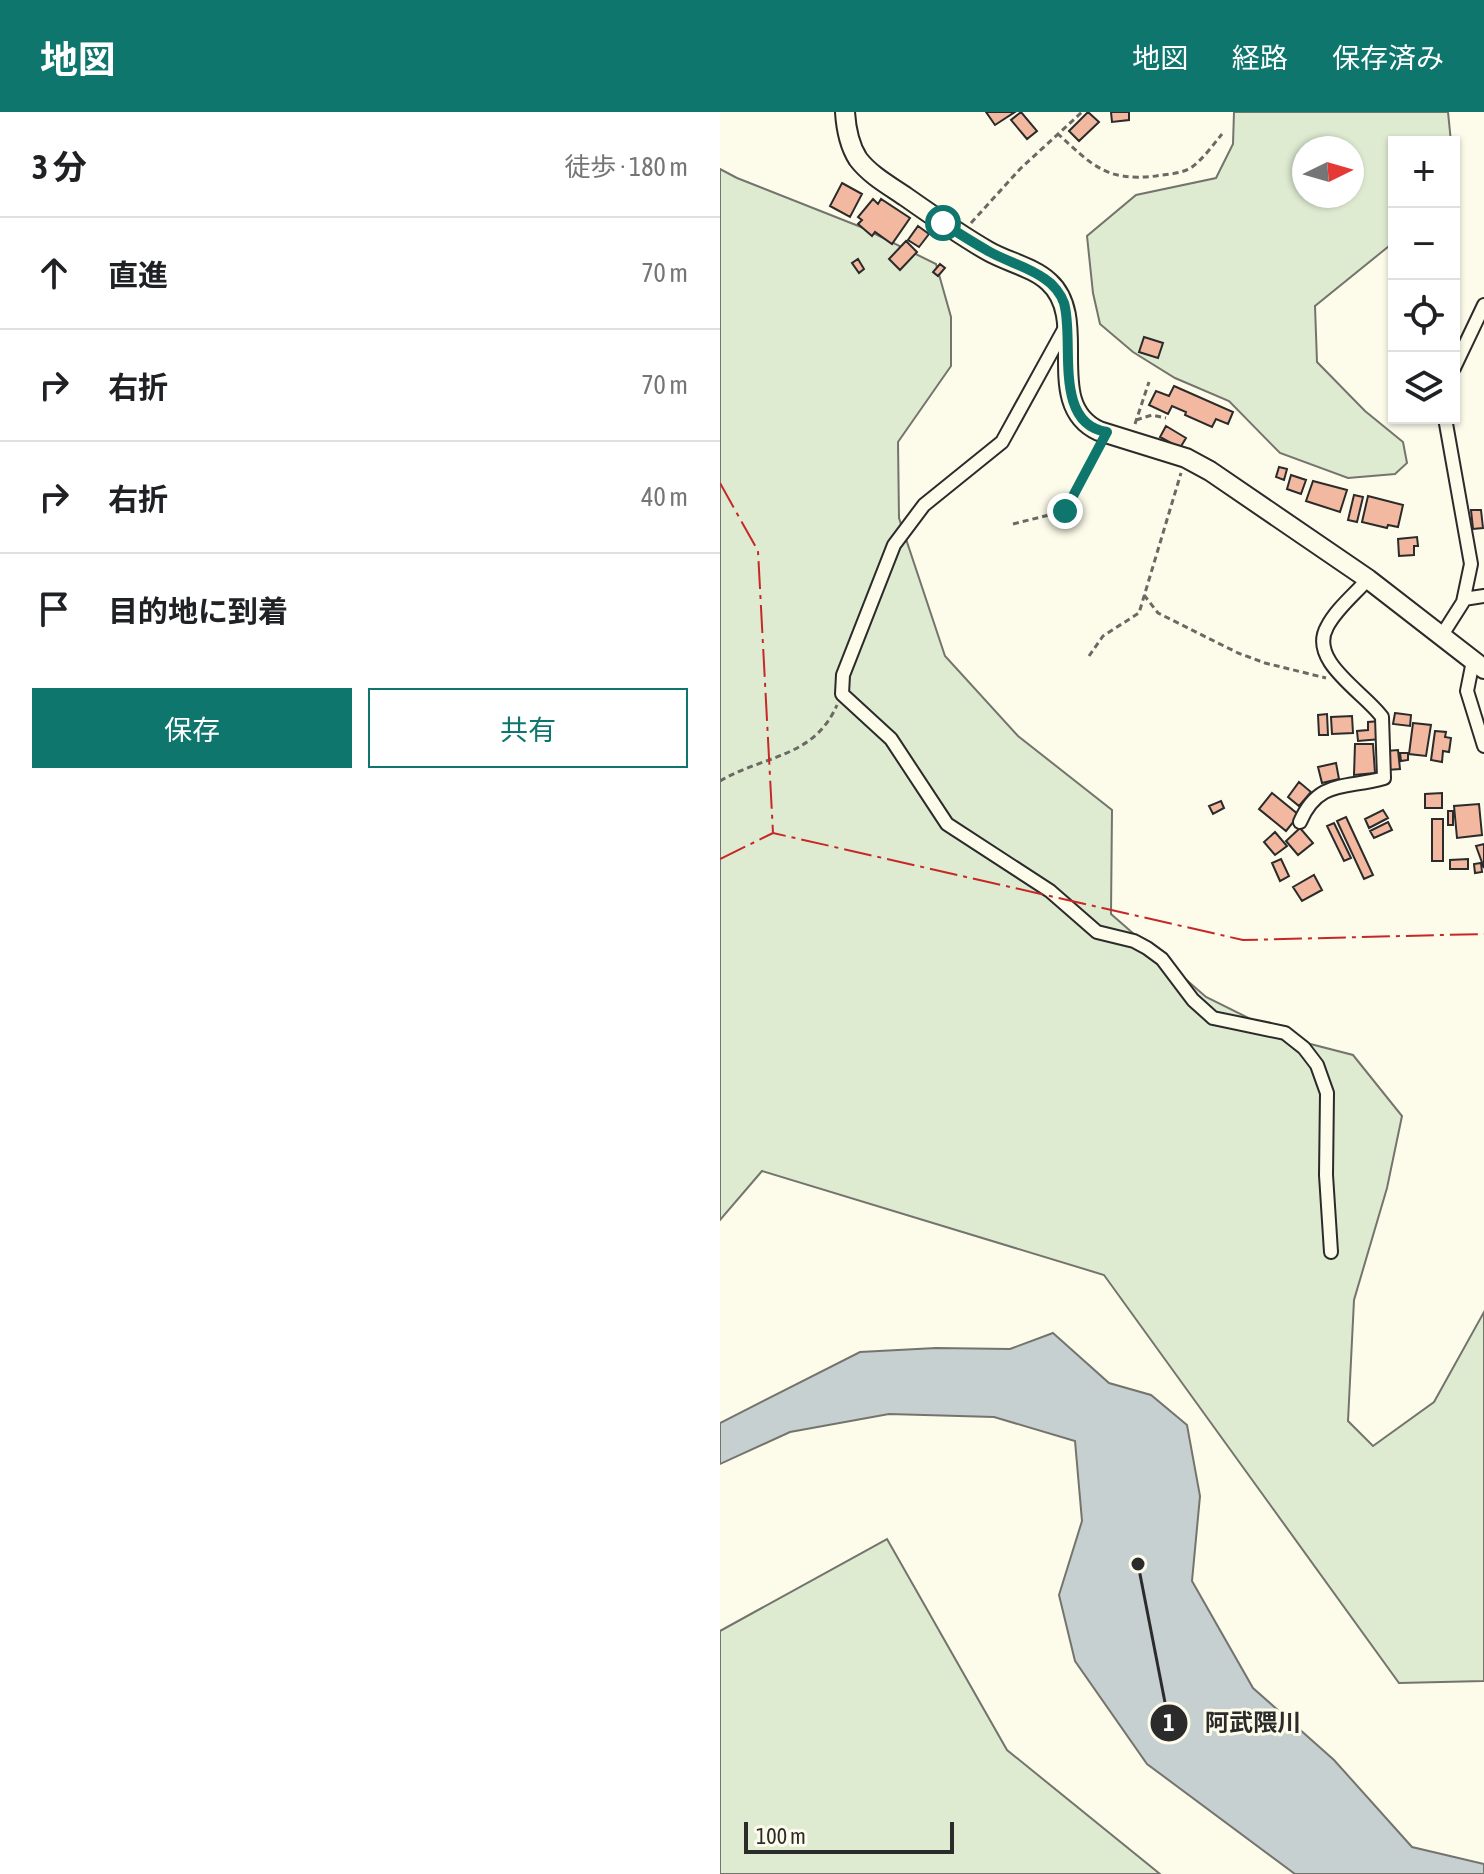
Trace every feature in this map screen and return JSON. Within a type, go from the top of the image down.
[{"type":"street","points":[[845,112],[850,143],[858,159],[871,173],[989,252],[1045,278],[1061,296],[1067,324],[1069,383],[1074,404],[1087,424],[1099,431],[1186,458],[1228,482],[1368,579],[1478,665],[1467,691],[1484,746]]},
{"type":"street","points":[[1460,355],[1484,305]]},
{"type":"street","points":[[1067,324],[1002,442],[924,505],[894,545],[843,675],[842,694],[891,739],[947,824],[1050,891],[1097,932],[1134,941],[1147,948],[1162,959],[1193,1000],[1213,1018],[1285,1033],[1304,1048],[1317,1065],[1327,1093],[1326,1175],[1331,1252]]},
{"type":"street","points":[[1442,635],[1464,599],[1470,573],[1470,549],[1446,424]]},
{"type":"street","points":[[1300,822],[1314,800],[1324,792],[1337,786],[1384,778],[1382,717],[1323,652],[1323,636],[1328,624],[1368,579]]},
{"type":"street","points":[[1464,599],[1484,596]]},
{"type":"path","points":[[960,234],[1057,133],[1082,112]]},
{"type":"path","points":[[1057,133],[1085,158],[1116,177],[1132,179],[1191,168],[1222,134]]},
{"type":"path","points":[[1129,440],[1149,382]]},
{"type":"path","points":[[1136,420],[1152,415],[1166,418]]},
{"type":"path","points":[[1013,524],[1065,511],[1107,432]]},
{"type":"path","points":[[1089,656],[1103,636],[1139,613],[1186,458]]},
{"type":"path","points":[[1144,595],[1158,613],[1238,653],[1311,676],[1344,678]]},
{"type":"path","points":[[720,781],[748,765],[813,740],[828,723],[842,694]]},
{"type":"green space","points":[[1234,112],[1448,112],[1450,136],[1388,136],[1388,247],[1315,306],[1317,362],[1365,411],[1403,442],[1407,463],[1395,474],[1348,478],[1280,453],[1229,401],[1175,378],[1133,352],[1100,324],[1087,236],[1136,195],[1216,178],[1233,144]]},
{"type":"green space","points":[[720,169],[861,227],[936,264],[951,317],[951,366],[898,442],[899,518],[945,656],[1018,736],[1112,810],[1111,914],[1206,997],[1291,1039],[1353,1055],[1402,1116],[1387,1188],[1354,1300],[1348,1421],[1373,1446],[1434,1402],[1484,1312],[1484,1681],[1399,1683],[1104,1275],[762,1171],[720,1220]]},
{"type":"green space","points":[[887,1539],[1007,1750],[1160,1874],[720,1874],[720,1631]]},
{"type":"shaded area","points":[[1053,1333],[1109,1383],[1151,1395],[1187,1425],[1200,1496],[1192,1581],[1253,1688],[1334,1760],[1412,1847],[1484,1864],[1484,1874],[1295,1874],[1147,1764],[1075,1661],[1059,1595],[1082,1521],[1075,1441],[994,1417],[889,1414],[790,1432],[720,1464],[720,1423],[860,1352],[936,1348],[1010,1349]]},
{"type":"building","points":[[986,112],[1015,112],[995,125]]},
{"type":"building","points":[[1021,112],[1037,131],[1027,139],[1011,120]]},
{"type":"building","points":[[1088,112],[1099,122],[1079,141],[1069,131]]},
{"type":"building","points":[[1111,112],[1129,112],[1129,120],[1112,122]]},
{"type":"building","points":[[842,183],[862,194],[850,217],[830,206]]},
{"type":"building","points":[[873,199],[878,204],[881,199],[910,218],[892,244],[875,232],[872,236],[858,224],[862,220],[858,217]]},
{"type":"building","points":[[918,226],[929,234],[919,247],[908,240]]},
{"type":"building","points":[[906,241],[917,252],[900,270],[889,259]]},
{"type":"building","points":[[858,259],[864,269],[859,273],[852,263]]},
{"type":"building","points":[[940,264],[945,268],[938,276],[933,272]]},
{"type":"building","points":[[1144,337],[1163,343],[1158,358],[1139,352]]},
{"type":"building","points":[[1174,386],[1233,412],[1228,424],[1216,419],[1212,427],[1172,406],[1168,414],[1149,405],[1156,391],[1169,396]]},
{"type":"building","points":[[1166,426],[1186,438],[1180,448],[1160,437]]},
{"type":"building","points":[[1279,467],[1287,469],[1284,480],[1276,477]]},
{"type":"building","points":[[1291,475],[1306,480],[1301,494],[1287,489]]},
{"type":"building","points":[[1313,481],[1347,490],[1340,512],[1306,501]]},
{"type":"building","points":[[1354,495],[1363,497],[1357,522],[1348,520]]},
{"type":"building","points":[[1368,496],[1403,505],[1398,527],[1388,525],[1387,528],[1362,522]]},
{"type":"building","points":[[1471,510],[1481,510],[1483,528],[1473,529]]},
{"type":"building","points":[[1417,537],[1418,546],[1414,546],[1414,555],[1399,556],[1398,539]]},
{"type":"building","points":[[1395,713],[1411,715],[1410,726],[1393,724]]},
{"type":"building","points":[[1327,714],[1328,735],[1319,735],[1318,715]]},
{"type":"building","points":[[1352,716],[1353,733],[1332,734],[1331,717]]},
{"type":"building","points":[[1380,721],[1381,739],[1358,741],[1357,731],[1368,730],[1368,722]]},
{"type":"building","points":[[1413,723],[1431,725],[1426,756],[1409,754]]},
{"type":"building","points":[[1435,731],[1446,732],[1445,737],[1451,738],[1449,752],[1443,751],[1442,762],[1431,760]]},
{"type":"building","points":[[1355,744],[1373,744],[1375,773],[1354,775]]},
{"type":"building","points":[[1398,750],[1400,769],[1387,770],[1386,751]]},
{"type":"building","points":[[1400,753],[1408,753],[1408,760],[1401,761]]},
{"type":"building","points":[[1336,763],[1339,779],[1322,783],[1318,767]]},
{"type":"building","points":[[1299,782],[1311,792],[1299,806],[1288,797]]},
{"type":"building","points":[[1272,793],[1299,815],[1286,831],[1259,809]]},
{"type":"building","points":[[1442,793],[1442,808],[1425,808],[1425,794]]},
{"type":"building","points":[[1221,801],[1224,808],[1213,814],[1209,806]]},
{"type":"building","points":[[1479,804],[1482,835],[1457,838],[1454,806]]},
{"type":"building","points":[[1383,810],[1388,818],[1369,828],[1365,819]]},
{"type":"building","points":[[1448,811],[1453,811],[1453,825],[1448,825]]},
{"type":"building","points":[[1346,817],[1373,875],[1364,879],[1337,821]]},
{"type":"building","points":[[1432,819],[1443,819],[1443,861],[1432,861]]},
{"type":"building","points":[[1388,822],[1392,830],[1374,838],[1370,831]]},
{"type":"building","points":[[1334,823],[1351,858],[1344,861],[1327,826]]},
{"type":"building","points":[[1300,828],[1313,843],[1298,855],[1286,841]]},
{"type":"building","points":[[1275,832],[1287,846],[1275,855],[1264,842]]},
{"type":"building","points":[[1484,844],[1484,868],[1476,846]]},
{"type":"building","points":[[1281,859],[1289,876],[1280,881],[1272,863]]},
{"type":"building","points":[[1468,859],[1468,869],[1450,869],[1450,860]]},
{"type":"building","points":[[1481,863],[1482,872],[1475,873],[1474,864]]},
{"type":"building","points":[[1314,875],[1322,890],[1302,901],[1293,887]]},
{"type":"power","points":[[720,483],[758,551],[773,833]]},
{"type":"power","points":[[720,859],[773,833],[1243,940],[1484,934]]},
{"type":"place","name":"阿武隈川","points":[[1138,1564]]},
{"type":"route","points":[[943,223],[989,252],[1045,278],[1064,303],[1071,397],[1087,424],[1107,432],[1065,511]]}]
